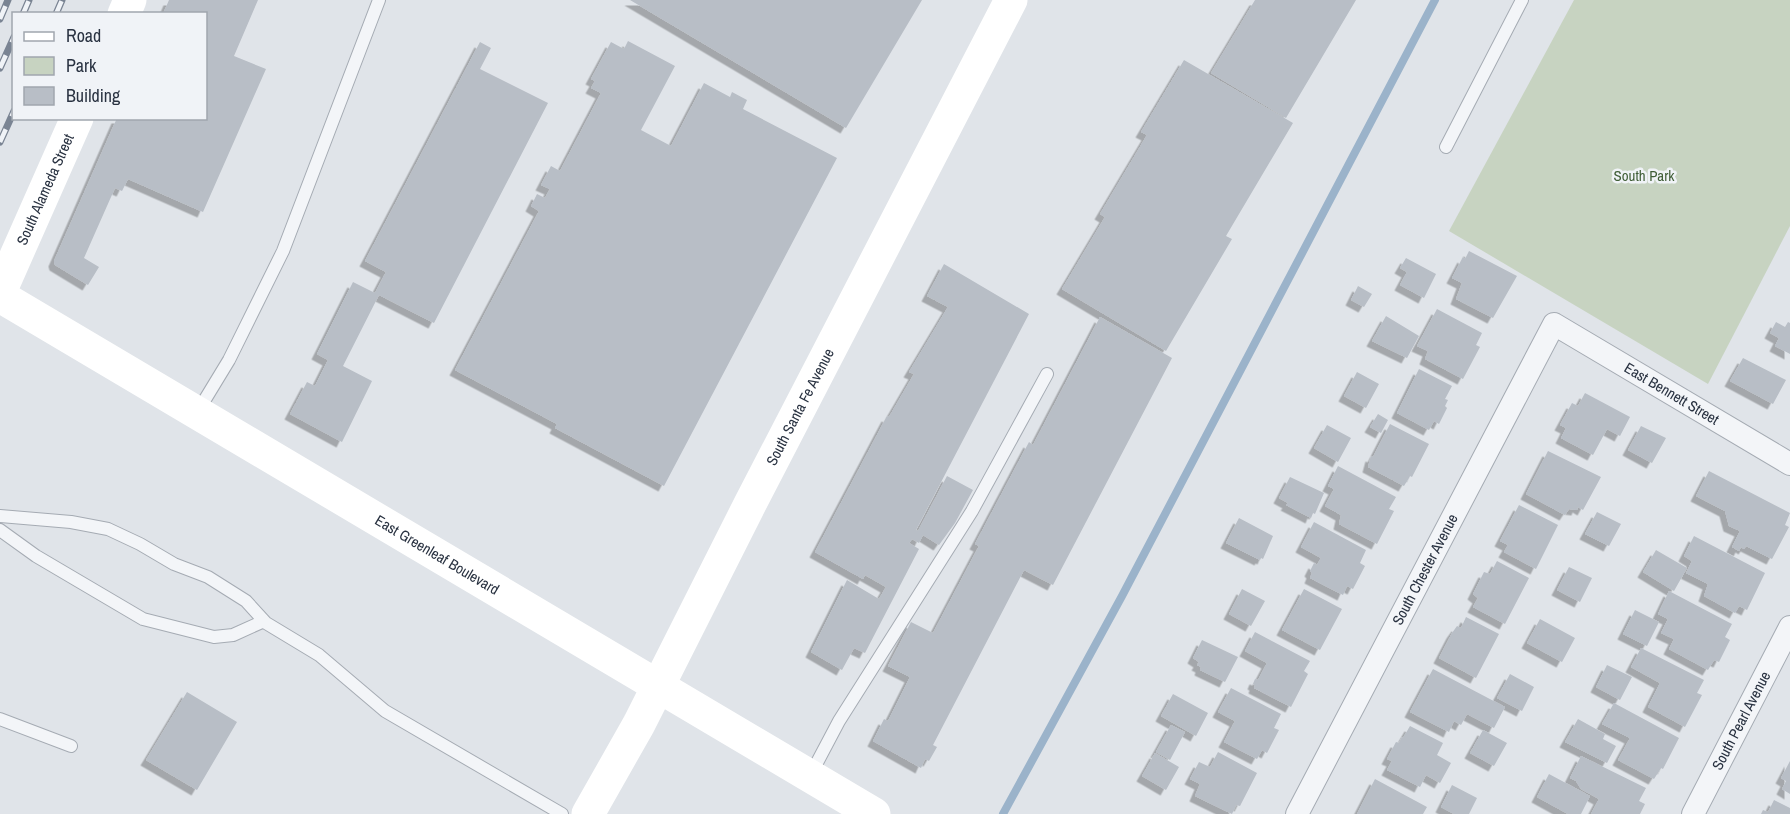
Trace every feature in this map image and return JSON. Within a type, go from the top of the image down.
[{"type":"street","name":"South Santa Fe Avenue","points":[[588,814],[658,686],[1011,0]]},
{"type":"street","name":"South Alameda Street","points":[[0,294],[76,120]]},
{"type":"street","name":"East Greenleaf Boulevard","points":[[0,294],[874,814]]},
{"type":"street","name":"East Bennett Street","points":[[1554,324],[1790,464]]},
{"type":"street","name":"South Chester Avenue","points":[[1297,814],[1554,324]]},
{"type":"street","name":"South Pearl Avenue","points":[[1693,814],[1790,627]]},
{"type":"lane","points":[[197,412],[229,360],[283,251],[379,0]]},
{"type":"lane","points":[[1446,147],[1522,0]]},
{"type":"lane","points":[[810,775],[839,721],[972,511],[1047,374]]},
{"type":"lane","points":[[0,516],[71,522],[108,529],[174,564],[208,577],[246,601],[264,621],[319,655],[385,711],[562,814]]},
{"type":"lane","points":[[0,530],[36,556],[143,620],[214,637],[233,635],[264,621]]},
{"type":"lane","points":[[0,719],[71,746]]},
{"type":"green space","name":"South Park","points":[[1574,0],[1790,0],[1790,226],[1708,384],[1449,231]]},
{"type":"building","points":[[169,0],[258,0],[234,56],[266,69],[203,212],[128,179],[122,191],[115,188],[84,258],[99,267],[88,285],[55,265],[54,261],[116,120],[207,120],[207,12],[164,12]]},
{"type":"building","points":[[630,0],[922,0],[846,128]]},
{"type":"building","points":[[1255,0],[1356,0],[1286,118],[1211,73]]},
{"type":"building","points":[[628,41],[675,66],[641,130],[671,146],[704,83],[730,97],[732,92],[747,100],[743,109],[837,158],[664,486],[555,428],[557,424],[455,370],[539,211],[531,206],[537,194],[545,198],[550,189],[541,185],[551,166],[560,171],[601,93],[591,88],[595,81],[591,79],[611,42],[624,49]]},
{"type":"building","points":[[480,42],[491,48],[480,69],[548,103],[434,323],[379,295],[343,366],[372,381],[342,442],[290,414],[307,382],[315,386],[328,360],[317,354],[353,282],[375,293],[386,272],[365,261]]},
{"type":"building","points":[[1184,60],[1293,123],[1226,236],[1232,239],[1166,351],[1062,289],[1105,217],[1100,214],[1147,135],[1141,132]]},
{"type":"building","points":[[1469,251],[1517,276],[1493,318],[1456,299],[1462,283],[1452,278],[1463,257],[1465,259]]},
{"type":"building","points":[[1406,258],[1436,274],[1424,298],[1400,285],[1407,272],[1400,268]]},
{"type":"building","points":[[944,264],[1029,314],[916,530],[918,531],[947,476],[973,490],[955,523],[939,545],[923,535],[919,543],[912,539],[909,543],[919,549],[865,653],[854,648],[842,670],[811,652],[847,580],[879,599],[886,587],[865,575],[863,579],[815,552],[887,416],[889,417],[914,374],[909,372],[948,307],[927,296]]},
{"type":"building","points":[[1358,286],[1372,294],[1364,307],[1351,300]]},
{"type":"building","points":[[1437,309],[1482,333],[1476,345],[1480,347],[1463,379],[1425,359],[1428,351],[1417,346]]},
{"type":"building","points":[[1386,316],[1419,336],[1407,358],[1372,341]]},
{"type":"building","points":[[1100,317],[1172,358],[1053,585],[1024,570],[933,745],[937,747],[929,761],[925,759],[921,768],[873,741],[884,719],[888,721],[910,677],[888,666],[911,622],[933,633],[979,546],[975,544],[1029,442],[1033,445]]},
{"type":"building","points":[[1776,322],[1785,327],[1788,322],[1790,323],[1790,354],[1775,346],[1779,338],[1770,333]]},
{"type":"building","points":[[1743,358],[1786,380],[1773,404],[1730,381]]},
{"type":"building","points":[[1419,369],[1452,386],[1445,399],[1448,400],[1445,406],[1447,408],[1439,424],[1434,421],[1429,430],[1397,413]]},
{"type":"building","points":[[1357,372],[1379,384],[1366,408],[1344,396]]},
{"type":"building","points":[[1585,393],[1630,417],[1620,436],[1607,429],[1593,455],[1561,438],[1566,428],[1560,425],[1572,403],[1578,406]]},
{"type":"building","points":[[1378,414],[1388,420],[1381,433],[1370,427]]},
{"type":"building","points":[[1390,424],[1429,444],[1412,477],[1410,476],[1404,486],[1368,467],[1371,456],[1373,457]]},
{"type":"building","points":[[1327,425],[1351,438],[1338,462],[1314,448]]},
{"type":"building","points":[[1641,426],[1666,438],[1652,463],[1628,450]]},
{"type":"building","points":[[1548,451],[1601,477],[1583,510],[1578,507],[1577,510],[1569,509],[1565,515],[1526,494]]},
{"type":"building","points":[[1338,466],[1396,497],[1389,509],[1394,511],[1377,544],[1339,524],[1341,515],[1325,506],[1334,489],[1328,486]]},
{"type":"building","points":[[1709,471],[1790,513],[1785,525],[1789,527],[1772,559],[1746,546],[1744,549],[1741,547],[1739,551],[1732,547],[1740,531],[1729,526],[1725,511],[1696,496]]},
{"type":"building","points":[[1290,477],[1324,493],[1311,518],[1286,505],[1288,503],[1279,498]]},
{"type":"building","points":[[1519,505],[1558,525],[1536,569],[1504,552],[1508,545],[1500,541]]},
{"type":"building","points":[[1597,512],[1621,524],[1609,546],[1585,534]]},
{"type":"building","points":[[1239,518],[1273,536],[1263,559],[1260,560],[1226,543]]},
{"type":"building","points":[[1314,522],[1366,550],[1360,563],[1365,566],[1353,589],[1347,586],[1343,595],[1310,578],[1312,573],[1310,571],[1314,563],[1317,565],[1321,558],[1301,547]]},
{"type":"building","points":[[1694,536],[1765,573],[1747,610],[1739,606],[1735,613],[1704,596],[1708,584],[1686,573],[1692,561],[1684,556]]},
{"type":"building","points":[[1656,550],[1687,568],[1674,591],[1643,572]]},
{"type":"building","points":[[1497,561],[1529,578],[1505,624],[1473,607],[1478,598],[1473,594],[1484,572],[1490,574]]},
{"type":"building","points":[[1569,567],[1592,578],[1580,602],[1557,590]]},
{"type":"building","points":[[1242,589],[1265,601],[1251,626],[1229,614]]},
{"type":"building","points":[[1304,589],[1342,609],[1320,650],[1282,630]]},
{"type":"building","points":[[1669,591],[1732,624],[1725,637],[1730,640],[1719,662],[1714,660],[1708,670],[1669,649],[1674,639],[1661,633],[1668,619],[1658,614]]},
{"type":"building","points":[[1635,610],[1659,622],[1647,646],[1623,634]]},
{"type":"building","points":[[1466,617],[1499,634],[1476,678],[1439,658],[1452,633],[1457,626],[1461,628]]},
{"type":"building","points":[[1540,619],[1575,638],[1562,662],[1527,643]]},
{"type":"building","points":[[1255,632],[1310,661],[1304,671],[1308,674],[1291,707],[1254,688],[1255,679],[1258,680],[1267,663],[1245,651]]},
{"type":"building","points":[[1202,640],[1238,657],[1225,682],[1200,670],[1201,667],[1197,665],[1199,662],[1193,658]]},
{"type":"building","points":[[1641,648],[1704,680],[1697,693],[1702,695],[1685,727],[1648,707],[1660,683],[1631,667]]},
{"type":"building","points":[[1607,665],[1632,677],[1620,700],[1596,687]]},
{"type":"building","points":[[1433,669],[1505,707],[1494,728],[1467,714],[1461,725],[1454,721],[1449,732],[1410,712]]},
{"type":"building","points":[[1510,674],[1534,687],[1522,711],[1497,698]]},
{"type":"building","points":[[1231,688],[1281,714],[1274,728],[1279,730],[1267,753],[1262,750],[1257,759],[1224,742],[1235,721],[1218,712]]},
{"type":"building","points":[[187,692],[237,722],[197,790],[146,760]]},
{"type":"building","points":[[1173,694],[1208,713],[1196,736],[1161,716]]},
{"type":"building","points":[[1614,703],[1679,738],[1663,769],[1661,768],[1654,779],[1618,760],[1630,738],[1602,724]]},
{"type":"building","points":[[1578,719],[1605,734],[1603,739],[1616,746],[1607,763],[1565,742]]},
{"type":"building","points":[[1171,725],[1185,732],[1170,760],[1156,752]]},
{"type":"building","points":[[1410,726],[1443,743],[1437,755],[1451,763],[1440,783],[1426,775],[1420,787],[1387,770],[1392,761],[1387,759],[1396,742],[1399,743]]},
{"type":"building","points":[[1483,730],[1507,743],[1494,766],[1470,753]]},
{"type":"building","points":[[1218,752],[1257,773],[1240,806],[1236,805],[1232,814],[1195,796],[1200,784],[1190,779],[1199,762],[1210,767]]},
{"type":"building","points":[[1155,753],[1179,767],[1166,790],[1142,776]]},
{"type":"building","points":[[1581,756],[1646,788],[1639,801],[1645,804],[1640,814],[1591,814],[1599,799],[1581,789],[1576,781],[1570,778]]},
{"type":"building","points":[[1790,761],[1790,794],[1782,789],[1786,781],[1781,778]]},
{"type":"building","points":[[1549,774],[1590,796],[1581,814],[1568,814],[1537,797]]},
{"type":"building","points":[[1375,779],[1427,807],[1423,814],[1357,814]]},
{"type":"building","points":[[1452,785],[1477,798],[1469,814],[1454,814],[1441,807]]},
{"type":"building","points":[[1774,800],[1790,808],[1790,814],[1761,814],[1763,810],[1768,812]]},
{"type":"waterway","points":[[1003,814],[1122,596],[1435,0]]},
{"type":"railway","points":[[0,19],[8,0]]},
{"type":"railway","points":[[24,12],[29,0]]},
{"type":"railway","points":[[57,12],[62,0]]},
{"type":"railway","points":[[0,68],[12,41]]},
{"type":"railway","points":[[0,142],[12,115]]}]
